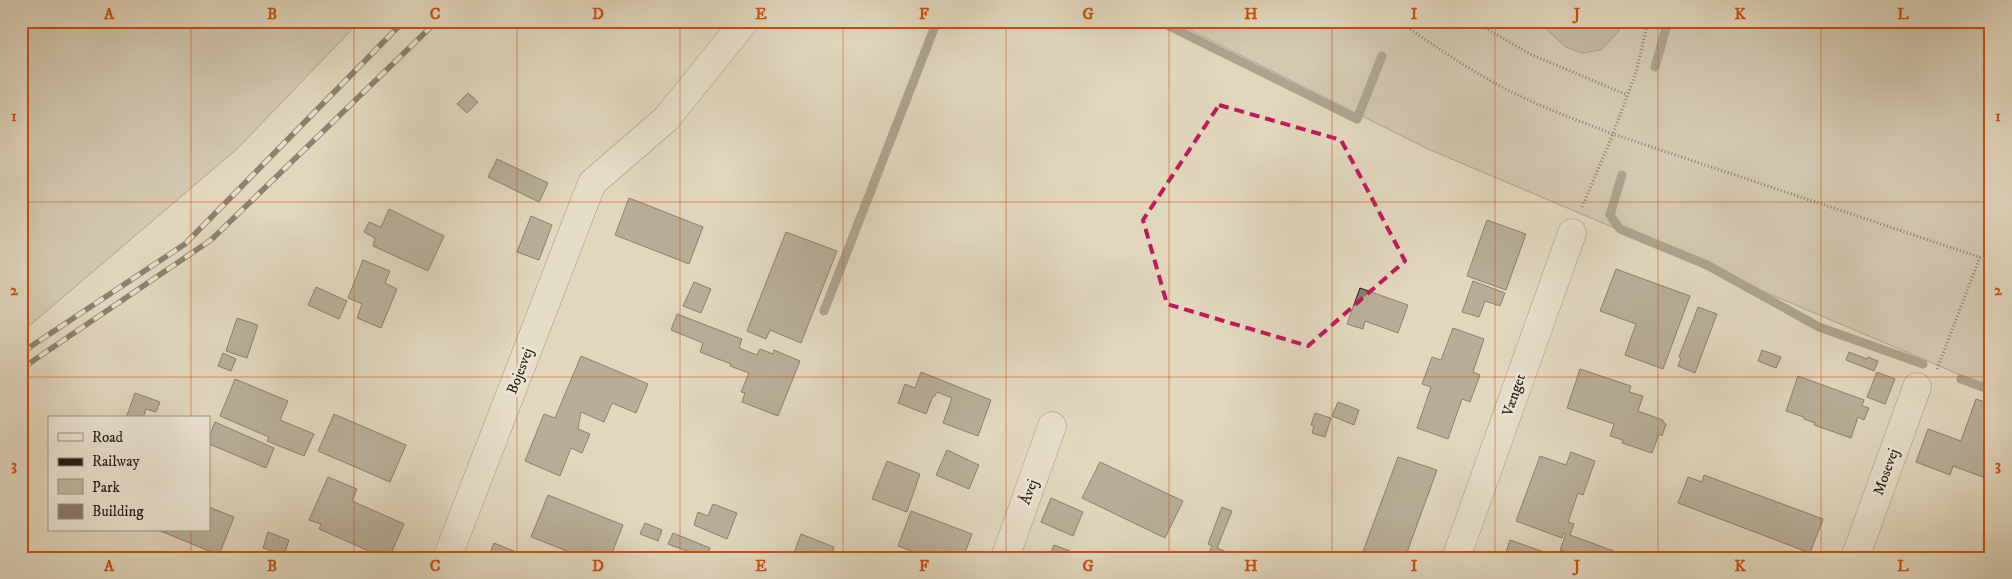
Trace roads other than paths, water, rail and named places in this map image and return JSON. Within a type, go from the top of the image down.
[{"type":"street","name":"Bojesvej","points":[[447,558],[592,183],[666,120],[745,21]]},
{"type":"street","name":"Vænget","points":[[1456,558],[1572,233]]},
{"type":"street","name":"Mosevej","points":[[1855,558],[1917,387]]},
{"type":"street","name":"Åvej","points":[[1005,558],[1052,426]]},
{"type":"waterway","points":[[824,311],[937,21]]},
{"type":"waterway","points":[[1159,21],[1357,119],[1382,56]]},
{"type":"waterway","points":[[1655,67],[1668,21]]},
{"type":"waterway","points":[[1622,175],[1610,215],[1620,229],[1707,265],[1819,327],[1923,364]]},
{"type":"waterway","points":[[1961,379],[1991,390]]},
{"type":"railway","points":[[21,353],[185,244],[404,21]]},
{"type":"railway","points":[[21,369],[211,240],[437,21]]}]
